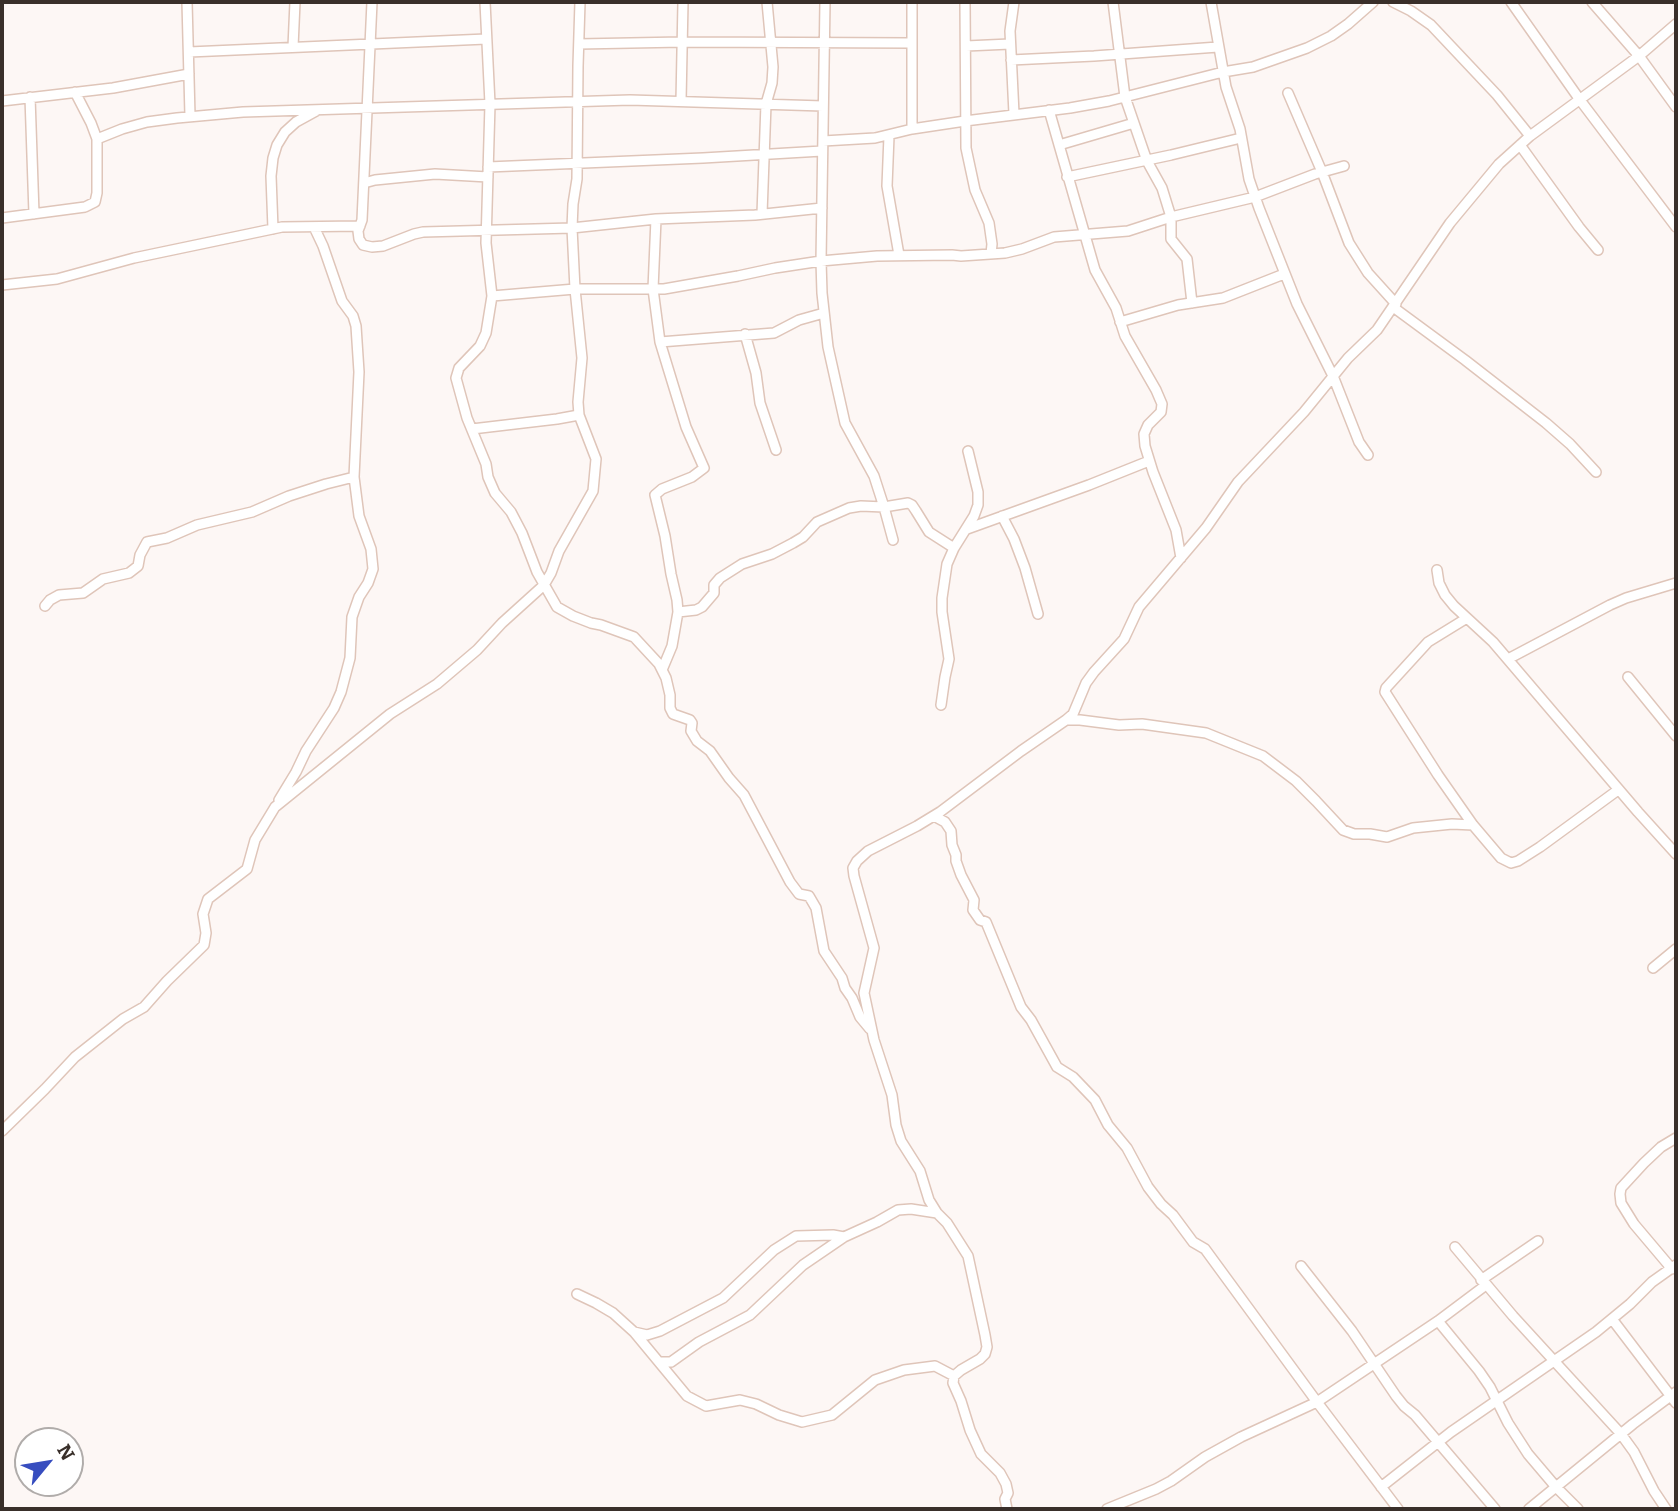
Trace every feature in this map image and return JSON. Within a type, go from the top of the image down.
[{"type":"street","points":[[187,2],[190,116]]},
{"type":"street","points":[[293,47],[295,2]]},
{"type":"street","points":[[372,2],[362,220],[358,231],[363,245],[383,246],[424,232],[572,228],[656,219],[821,208]]},
{"type":"street","points":[[485,2],[490,104],[486,243],[492,296],[486,333],[480,346],[459,368],[456,378],[495,493],[511,512],[537,572],[557,607],[573,616],[634,638],[659,664],[666,678],[673,715],[690,720],[691,731],[697,741],[710,751],[744,795],[790,882],[799,894],[809,896],[816,908],[824,951],[860,1017],[872,1033]]},
{"type":"street","points":[[275,807],[368,731],[408,701],[437,684],[477,650],[544,585],[559,551],[593,491],[596,459],[579,415],[582,358],[572,228],[577,164],[580,2]]},
{"type":"street","points":[[681,101],[682,2]]},
{"type":"street","points":[[762,214],[766,104],[773,67],[767,2]]},
{"type":"street","points":[[825,2],[821,261],[828,347],[845,423],[874,476],[893,540]]},
{"type":"street","points":[[912,2],[912,129]]},
{"type":"street","points":[[965,2],[966,148],[975,190],[989,223],[991,254]]},
{"type":"street","points":[[1014,2],[1010,31],[1014,114]]},
{"type":"street","points":[[1113,2],[1125,97],[1147,160],[1162,188],[1171,217],[1171,239],[1186,259],[1192,303]]},
{"type":"street","points":[[1211,2],[1226,87],[1255,197],[1284,274],[1333,376],[1359,442],[1368,455]]},
{"type":"street","points":[[488,167],[763,154],[1125,97],[1253,67],[1307,48],[1331,36],[1373,2]]},
{"type":"street","points":[[1394,2],[1430,25],[1488,85],[1530,136]]},
{"type":"street","points":[[1511,2],[1580,100],[1676,227]]},
{"type":"street","points":[[1592,2],[1639,56],[1676,107]]},
{"type":"street","points":[[1007,1509],[1006,1484],[1000,1473],[981,1454],[953,1383],[954,1376],[981,1359],[987,1347],[968,1256],[929,1200],[920,1171],[901,1141],[896,1125],[892,1095],[872,1033],[864,993],[874,948],[853,868],[857,860],[868,851],[934,816],[1073,714],[1086,683],[1124,639],[1139,607],[1224,504],[1238,482],[1377,330],[1450,223],[1499,164],[1530,136],[1639,56],[1676,24]]},
{"type":"street","points":[[189,52],[486,39]]},
{"type":"street","points":[[579,44],[911,43]]},
{"type":"street","points":[[966,46],[1010,44]]},
{"type":"street","points":[[1011,60],[1218,47]]},
{"type":"street","points":[[2,101],[135,85],[189,74]]},
{"type":"street","points":[[2,218],[85,207],[95,202],[97,139],[92,122],[75,92]]},
{"type":"street","points":[[1289,93],[1349,243],[1368,273],[1395,306],[1546,423],[1596,472]]},
{"type":"street","points":[[30,97],[34,214]]},
{"type":"street","points":[[97,139],[147,122],[243,112],[630,100],[823,106]]},
{"type":"street","points":[[273,229],[271,176],[277,145],[285,132],[296,122],[318,110]]},
{"type":"street","points":[[1049,110],[1095,270],[1115,307],[1125,336],[1162,404],[1161,412],[1148,425],[1144,435],[1149,461],[1176,530],[1181,558]]},
{"type":"street","points":[[1059,145],[1133,124]]},
{"type":"street","points":[[889,136],[887,186],[899,255]]},
{"type":"street","points":[[1067,177],[1241,138]]},
{"type":"street","points":[[1520,145],[1578,227],[1598,250]]},
{"type":"street","points":[[492,296],[575,289],[653,289],[705,283],[821,261],[899,255],[991,254],[1022,249],[1054,237],[1128,231],[1171,217],[1255,197],[1345,166]]},
{"type":"street","points":[[364,183],[435,174],[488,177]]},
{"type":"street","points":[[656,219],[653,289],[660,342],[686,427],[704,468],[655,495],[678,612],[672,646],[662,670]]},
{"type":"street","points":[[2,285],[57,279],[134,258],[273,229],[296,226],[360,226]]},
{"type":"street","points":[[2,1131],[75,1057],[123,1019],[144,1007],[204,945],[206,933],[203,914],[208,899],[247,869],[255,840],[341,692],[350,658],[352,617],[373,569],[371,548],[359,516],[354,477],[359,372],[356,326],[353,316],[342,301],[314,227]]},
{"type":"street","points":[[1120,322],[1178,305],[1223,298],[1284,274]]},
{"type":"street","points":[[660,342],[774,333],[799,320],[824,313]]},
{"type":"street","points":[[745,334],[757,373],[761,403],[776,450]]},
{"type":"street","points":[[472,429],[579,415]]},
{"type":"street","points":[[941,705],[950,659],[944,631],[942,598],[947,564],[978,505],[978,492],[968,451]]},
{"type":"street","points":[[967,530],[1149,461]]},
{"type":"street","points":[[45,606],[59,595],[83,593],[103,579],[129,573],[138,566],[147,542],[167,538],[197,525],[253,512],[289,496],[354,477]]},
{"type":"street","points":[[678,612],[702,607],[714,593],[714,586],[720,578],[742,564],[772,554],[793,543],[817,522],[849,508],[908,503],[929,532],[954,548]]},
{"type":"street","points":[[1002,516],[1025,568],[1038,614]]},
{"type":"street","points":[[1437,570],[1439,583],[1454,606],[1493,642],[1618,790],[1675,851]]},
{"type":"street","points":[[1508,659],[1610,605],[1676,583]]},
{"type":"street","points":[[1466,618],[1428,642],[1385,692],[1473,825],[1502,858],[1511,863],[1518,861],[1540,848],[1618,790]]},
{"type":"street","points":[[1628,677],[1676,736]]},
{"type":"street","points":[[1066,720],[1119,725],[1142,724],[1206,733],[1263,756],[1296,781],[1343,830],[1354,834],[1387,837],[1413,828],[1473,825]]},
{"type":"street","points":[[934,816],[945,822],[951,831],[956,861],[974,901],[973,910],[980,920],[986,922],[1021,1007],[1057,1067],[1073,1077],[1095,1100],[1108,1125],[1127,1148],[1148,1187],[1192,1242],[1205,1250],[1398,1509]]},
{"type":"street","points":[[1653,968],[1676,949]]},
{"type":"street","points":[[1381,1487],[1438,1442],[1596,1332],[1652,1282],[1674,1267],[1634,1224],[1621,1203],[1620,1194],[1621,1188],[1644,1163],[1661,1147],[1676,1138]]},
{"type":"street","points":[[659,1362],[671,1362],[699,1342],[750,1315],[803,1265],[844,1237],[898,1210],[937,1213]]},
{"type":"street","points":[[634,1332],[647,1335],[660,1331],[723,1298],[774,1250],[796,1236],[844,1237]]},
{"type":"street","points":[[1107,1509],[1156,1489],[1241,1437],[1317,1402],[1438,1321],[1538,1241]]},
{"type":"street","points":[[1455,1247],[1620,1434],[1634,1452],[1666,1509]]},
{"type":"street","points":[[1301,1265],[1352,1331],[1396,1396],[1495,1509]]},
{"type":"street","points":[[577,1294],[614,1313],[634,1332],[687,1396],[706,1406],[740,1400],[802,1422],[832,1415],[875,1381],[904,1370],[935,1366],[954,1376]]},
{"type":"street","points":[[1530,1509],[1620,1434],[1674,1397],[1612,1319]]},
{"type":"street","points":[[1438,1321],[1479,1371],[1528,1454],[1578,1509]]}]
